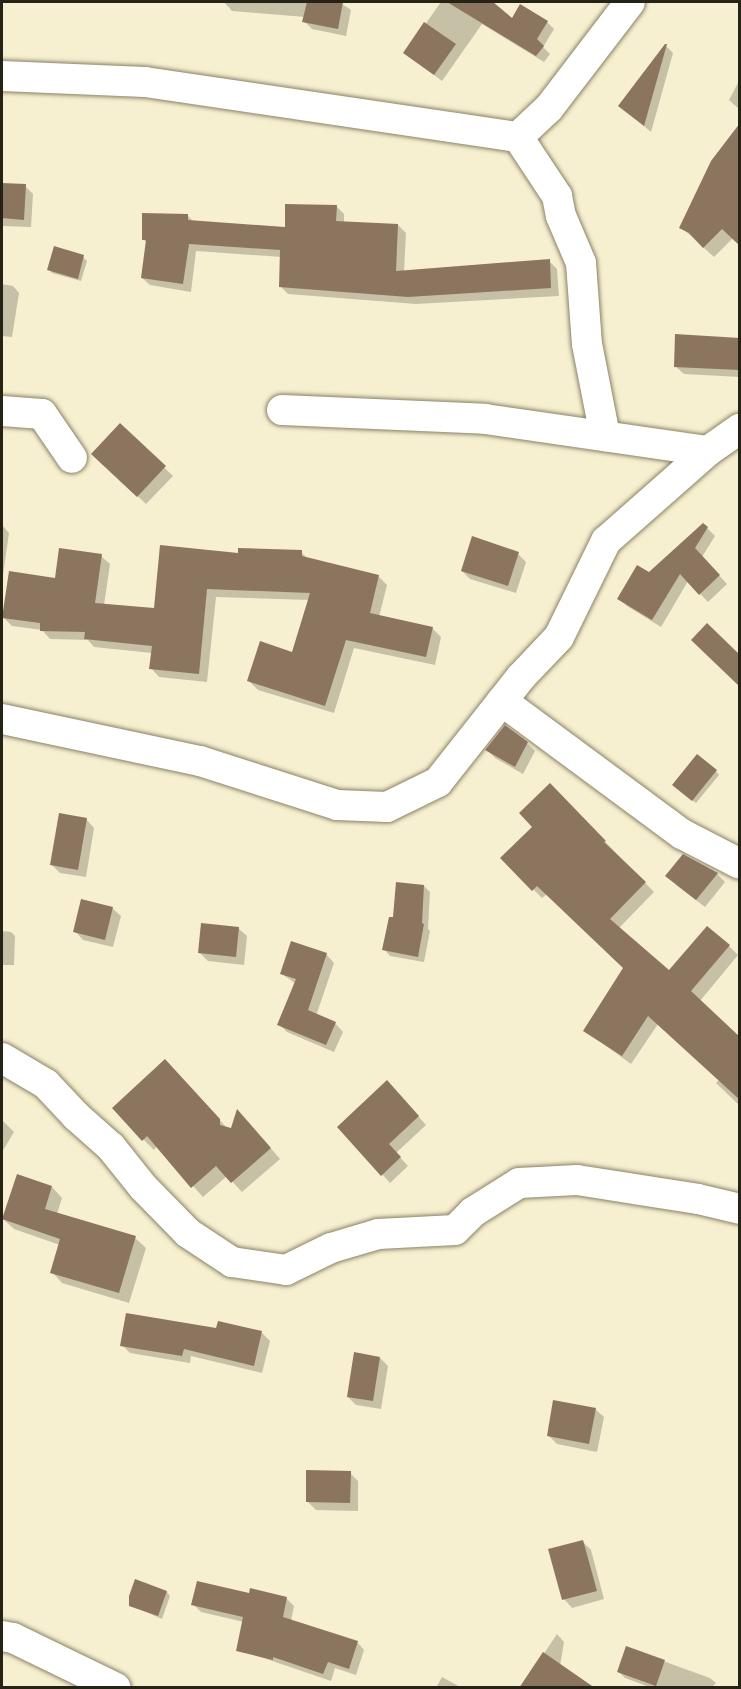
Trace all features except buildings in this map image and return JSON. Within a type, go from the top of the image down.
[{"type":"street","points":[[518,137],[549,108],[630,2]]},
{"type":"street","points":[[2,75],[145,82],[518,137],[557,196],[561,216],[580,263],[587,344],[605,436]]},
{"type":"street","points":[[282,410],[485,419],[708,451]]},
{"type":"street","points":[[2,411],[42,414],[72,458]]},
{"type":"street","points":[[2,719],[200,761],[337,805],[387,807],[438,782],[502,701],[559,637],[606,541],[708,451],[740,429]]},
{"type":"street","points":[[502,701],[682,834],[740,864]]},
{"type":"street","points":[[2,1058],[46,1084],[76,1116],[111,1147],[143,1187],[188,1233],[232,1262],[286,1270],[331,1248],[378,1234],[454,1230],[473,1212],[519,1183],[577,1180],[698,1199],[740,1209]]},
{"type":"street","points":[[2,1635],[13,1638],[116,1688]]}]
